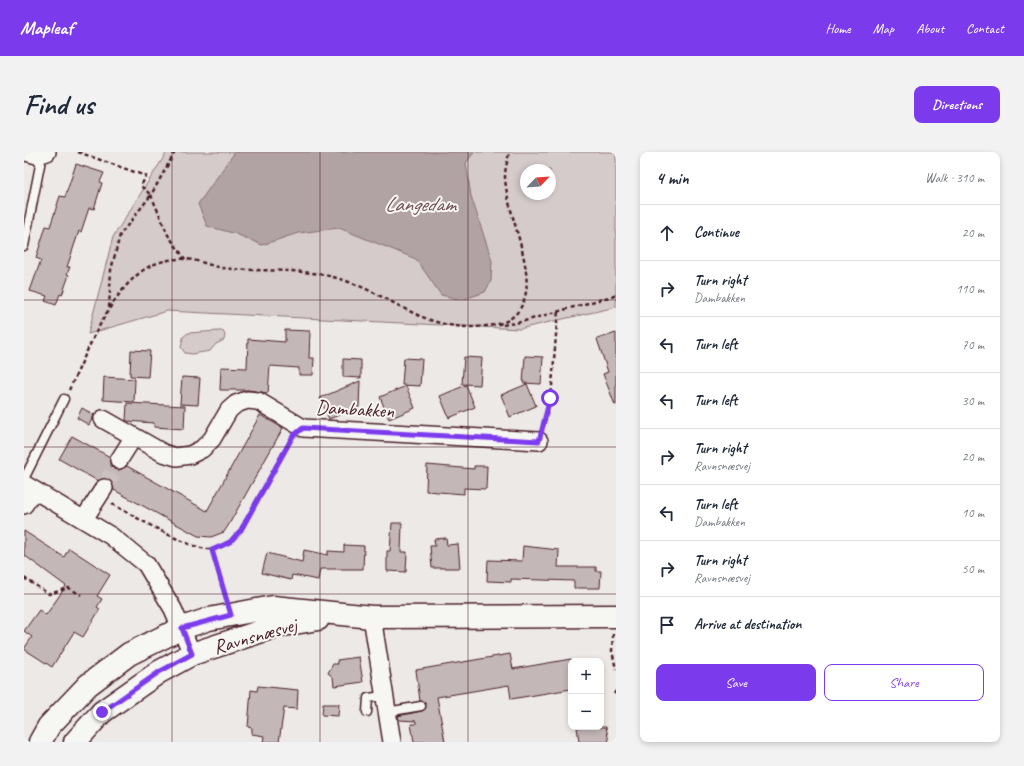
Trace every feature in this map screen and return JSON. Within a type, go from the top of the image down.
[{"type":"main road","name":"Ravnsnæsvej","points":[[40,742],[49,726],[88,685],[129,654],[182,628],[231,615],[273,607],[372,617],[614,616]]},
{"type":"main road","name":"Ravnsnæsvej","points":[[76,742],[102,712],[159,672],[192,654],[277,626],[344,614]]},
{"type":"street","name":"Dambakken","points":[[103,419],[133,438],[163,453],[176,457],[190,455],[202,449],[212,439],[229,410],[236,404],[247,400],[258,401],[303,428],[539,441]]},
{"type":"street","points":[[119,460],[133,438]]},
{"type":"street","points":[[24,506],[27,484],[111,536],[146,564],[163,590],[182,628],[192,654]]},
{"type":"street","points":[[84,519],[101,492]]},
{"type":"street","points":[[372,617],[392,742]]},
{"type":"lane","points":[[24,246],[38,153]]},
{"type":"lane","points":[[27,484],[64,399]]},
{"type":"lane","points":[[367,712],[368,698],[385,704],[421,706]]},
{"type":"path","points":[[78,152],[146,176],[141,186],[151,195],[168,235],[185,259]]},
{"type":"path","points":[[109,308],[111,270],[120,235],[151,195],[175,152]]},
{"type":"path","points":[[501,325],[515,315],[523,304],[526,288],[525,266],[510,206],[505,175],[510,152]]},
{"type":"path","points":[[64,399],[109,308],[133,279],[146,268],[162,262],[185,259],[223,268],[305,271],[348,282],[433,322],[472,328],[521,322],[558,310],[616,295]]},
{"type":"path","points":[[539,441],[550,398],[558,310]]},
{"type":"path","points":[[101,492],[196,548],[212,550],[230,542],[241,530],[293,436],[303,428]]},
{"type":"path","points":[[212,550],[231,615]]},
{"type":"path","points":[[24,578],[49,594],[69,588],[81,595]]},
{"type":"path","points":[[614,616],[612,650],[616,669]]},
{"type":"shaded area","points":[[167,152],[616,152],[616,307],[519,329],[167,311],[88,334],[113,237]]},
{"type":"shaded area","points":[[223,331],[225,335],[224,340],[216,344],[210,351],[192,354],[185,353],[181,347],[183,337],[188,333]]},
{"type":"water","name":"Langedam","points":[[235,152],[474,152],[466,163],[471,196],[492,261],[491,281],[485,292],[462,300],[441,295],[416,259],[339,228],[298,233],[262,245],[236,234],[207,226],[198,204]]},
{"type":"building","points":[[76,164],[104,173],[100,182],[102,183],[94,209],[89,208],[81,232],[79,231],[67,267],[70,267],[67,274],[69,275],[62,295],[60,294],[56,305],[45,301],[47,296],[30,291],[41,260],[36,258],[46,226],[50,227],[60,196],[65,197]]},
{"type":"building","points":[[285,330],[310,331],[309,358],[314,358],[313,375],[299,375],[299,368],[270,366],[268,393],[248,390],[220,390],[221,367],[247,368],[248,339],[285,342]]},
{"type":"building","points":[[616,333],[615,405],[603,374],[608,372],[597,339]]},
{"type":"building","points":[[131,350],[150,351],[148,377],[130,376]]},
{"type":"building","points":[[525,356],[543,357],[541,384],[523,383]]},
{"type":"building","points":[[464,357],[482,358],[480,385],[462,384]]},
{"type":"building","points":[[404,358],[422,359],[420,386],[402,385]]},
{"type":"building","points":[[343,359],[361,360],[361,378],[343,377]]},
{"type":"building","points":[[104,377],[135,379],[134,402],[103,400]]},
{"type":"building","points":[[182,377],[200,378],[198,405],[180,404]]},
{"type":"building","points":[[360,381],[359,407],[329,419],[320,398]]},
{"type":"building","points":[[527,384],[536,406],[510,417],[501,395]]},
{"type":"building","points":[[466,385],[475,407],[449,418],[440,396]]},
{"type":"building","points":[[406,386],[415,408],[389,419],[380,397]]},
{"type":"building","points":[[127,403],[185,406],[184,429],[154,427],[154,423],[126,421]]},
{"type":"building","points":[[82,408],[94,415],[89,425],[77,418]]},
{"type":"building","points":[[260,415],[283,428],[228,526],[224,532],[211,537],[198,536],[114,490],[113,484],[109,479],[104,478],[98,481],[59,459],[72,436],[110,457],[110,464],[114,469],[119,470],[127,466],[207,511]]},
{"type":"building","points":[[427,465],[474,469],[474,466],[487,466],[486,489],[464,488],[464,494],[426,491]]},
{"type":"building","points":[[392,523],[402,523],[401,552],[407,552],[406,572],[387,571],[387,551],[390,551]]},
{"type":"building","points":[[24,531],[64,557],[69,548],[110,575],[97,596],[102,599],[97,607],[100,609],[83,637],[74,632],[52,667],[24,649],[32,637],[24,631],[39,610],[46,615],[66,586],[24,555]]},
{"type":"building","points":[[446,538],[447,545],[458,544],[460,568],[432,568],[430,546],[435,546],[434,539]]},
{"type":"building","points":[[344,545],[364,546],[363,569],[320,569],[318,580],[292,575],[291,580],[262,573],[267,553],[302,562],[304,550],[328,555],[328,551],[344,552]]},
{"type":"building","points":[[523,546],[559,550],[558,567],[596,567],[596,571],[601,571],[600,588],[574,588],[574,581],[511,579],[511,582],[487,581],[488,560],[522,561]]},
{"type":"building","points":[[510,654],[513,669],[568,660],[568,690],[511,699],[509,685],[437,697],[445,742],[414,742],[411,724],[416,724],[416,721],[399,720],[398,716],[422,711],[426,708],[425,703],[420,701],[416,670]]},
{"type":"building","points":[[359,657],[363,682],[334,686],[333,677],[328,673],[333,664],[338,664],[337,660]]},
{"type":"building","points":[[258,686],[298,690],[297,709],[284,708],[279,742],[263,742],[264,736],[252,734],[252,728],[248,727],[251,690],[257,691]]},
{"type":"building","points":[[323,704],[339,704],[338,716],[322,715]]},
{"type":"building","points":[[604,727],[606,727],[609,742],[579,742],[577,730],[604,730]]},
{"type":"tunnel","points":[[104,488],[119,460]]},
{"type":"route","points":[[102,712],[159,672],[192,654],[182,628],[209,619],[231,615],[212,550],[230,542],[241,530],[293,436],[303,428],[539,441],[550,398]]}]
